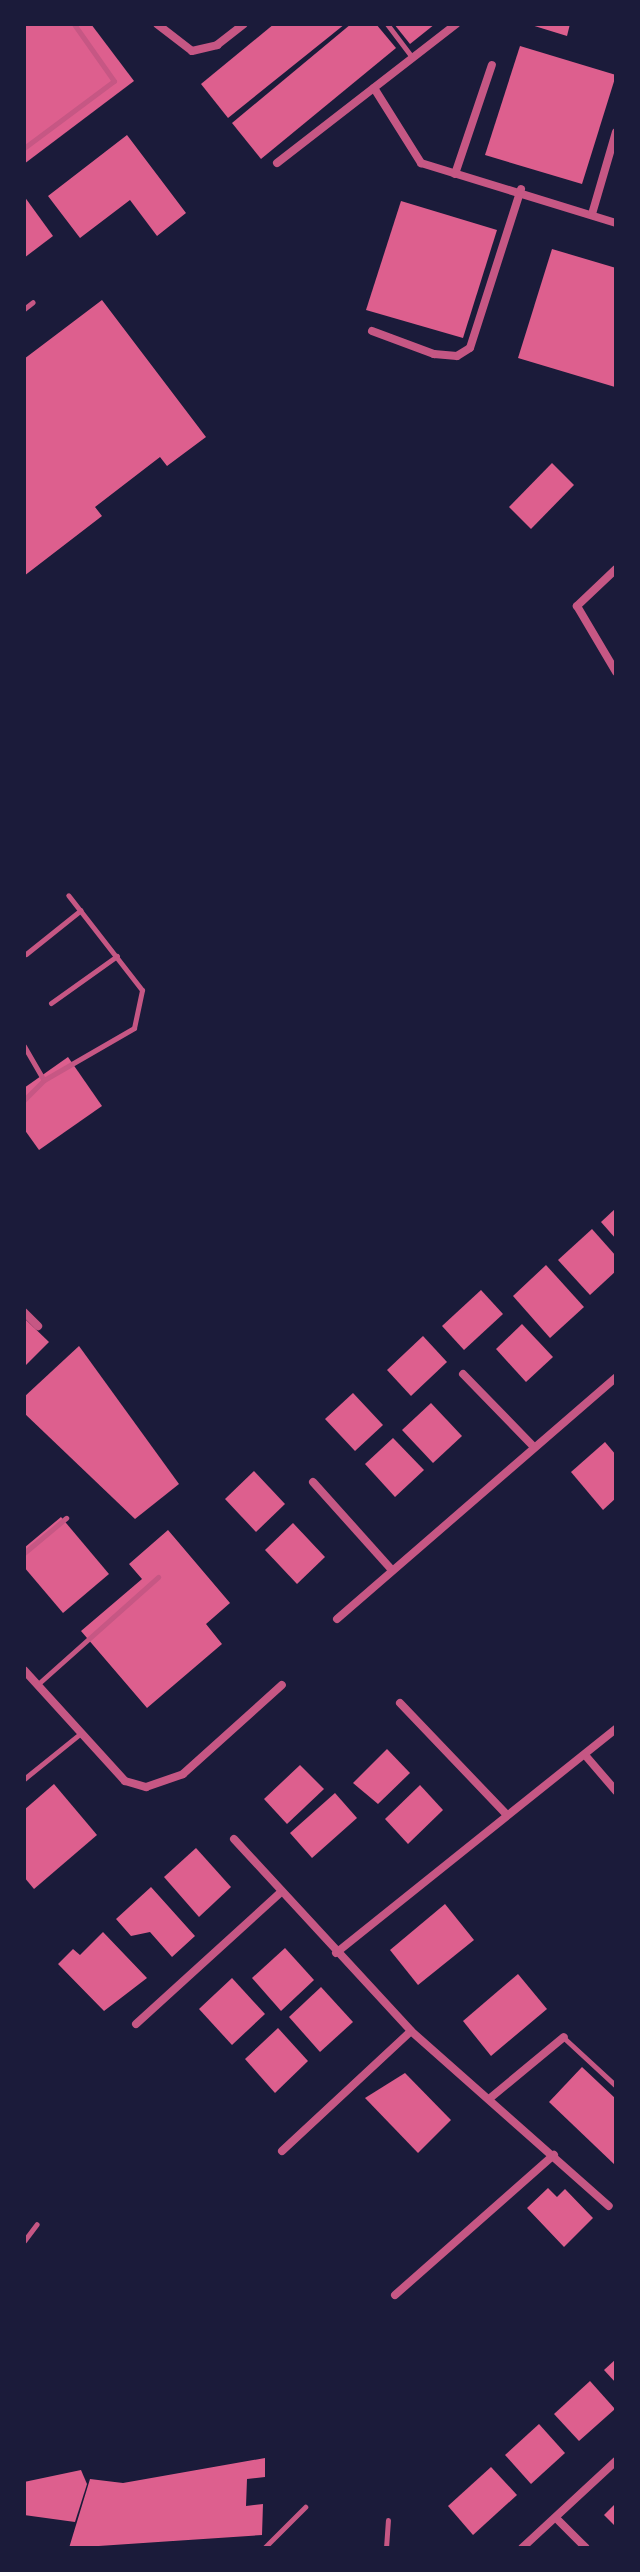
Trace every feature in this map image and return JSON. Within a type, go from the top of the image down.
[{"type":"street","points":[[157,24],[192,51],[217,45],[244,24]]},
{"type":"street","points":[[277,163],[456,24]]},
{"type":"street","points":[[455,174],[492,65]]},
{"type":"street","points":[[374,88],[421,163],[521,189],[616,223]]},
{"type":"street","points":[[592,214],[616,132]]},
{"type":"street","points":[[372,331],[434,354],[457,356],[470,348],[521,189]]},
{"type":"street","points":[[616,569],[577,606],[583,626],[616,672]]},
{"type":"street","points":[[24,1312],[38,1326]]},
{"type":"street","points":[[463,1374],[533,1446]]},
{"type":"street","points":[[337,1619],[616,1377]]},
{"type":"street","points":[[313,1482],[391,1569]]},
{"type":"street","points":[[24,1670],[125,1781],[146,1787],[183,1774],[282,1685]]},
{"type":"street","points":[[400,1703],[506,1814]]},
{"type":"street","points":[[336,1953],[616,1729]]},
{"type":"street","points":[[585,1755],[616,1791]]},
{"type":"street","points":[[234,1839],[280,1893],[411,2031],[609,2206]]},
{"type":"street","points":[[136,2024],[280,1893]]},
{"type":"street","points":[[282,2151],[411,2031]]},
{"type":"street","points":[[489,2099],[564,2037]]},
{"type":"street","points":[[395,2295],[554,2155]]},
{"type":"street","points":[[522,2548],[616,2461]]},
{"type":"street","points":[[556,2518],[586,2548]]},
{"type":"lane","points":[[24,148],[114,81],[74,24]]},
{"type":"lane","points":[[387,24],[413,58]]},
{"type":"lane","points":[[24,309],[33,302]]},
{"type":"lane","points":[[24,1100],[44,1080],[134,1028],[142,990],[68,895]]},
{"type":"lane","points":[[26,954],[82,910]]},
{"type":"lane","points":[[51,1003],[117,956]]},
{"type":"lane","points":[[24,1046],[44,1080]]},
{"type":"lane","points":[[24,1553],[66,1518]]},
{"type":"lane","points":[[37,1685],[158,1577]]},
{"type":"lane","points":[[24,1779],[81,1733]]},
{"type":"lane","points":[[564,2037],[616,2086]]},
{"type":"lane","points":[[24,2241],[37,2224]]},
{"type":"lane","points":[[223,2548],[266,2548],[305,2507]]},
{"type":"lane","points":[[386,2548],[388,2520]]},
{"type":"building","points":[[24,24],[91,24],[134,81],[24,164]]},
{"type":"building","points":[[274,24],[345,24],[228,118],[201,84]]},
{"type":"building","points":[[351,24],[376,24],[396,48],[261,159],[232,123]]},
{"type":"building","points":[[394,24],[435,24],[410,44]]},
{"type":"building","points":[[528,24],[570,24],[567,36]]},
{"type":"building","points":[[520,46],[616,75],[582,184],[485,155]]},
{"type":"building","points":[[127,135],[186,213],[157,236],[130,200],[80,238],[48,196]]},
{"type":"building","points":[[24,196],[53,236],[24,258]]},
{"type":"building","points":[[401,201],[497,230],[463,338],[366,310]]},
{"type":"building","points":[[552,249],[616,268],[615,387],[518,358]]},
{"type":"building","points":[[102,300],[206,437],[167,466],[160,457],[95,507],[102,516],[24,576],[24,359]]},
{"type":"building","points":[[552,463],[574,485],[531,529],[509,507]]},
{"type":"building","points":[[68,1057],[102,1106],[39,1150],[24,1129],[24,1088]]},
{"type":"building","points":[[616,1208],[616,1239],[601,1222]]},
{"type":"building","points":[[592,1229],[616,1256],[616,1271],[590,1295],[558,1260]]},
{"type":"building","points":[[546,1265],[584,1307],[550,1338],[513,1296]]},
{"type":"building","points":[[481,1290],[503,1314],[464,1350],[442,1326]]},
{"type":"building","points":[[24,1318],[49,1342],[24,1367]]},
{"type":"building","points":[[522,1324],[553,1357],[526,1382],[496,1349]]},
{"type":"building","points":[[423,1336],[447,1362],[411,1396],[387,1370]]},
{"type":"building","points":[[79,1346],[179,1484],[135,1519],[24,1413],[24,1397]]},
{"type":"building","points":[[353,1393],[383,1425],[355,1451],[325,1419]]},
{"type":"building","points":[[431,1403],[462,1436],[433,1463],[402,1430]]},
{"type":"building","points":[[393,1438],[424,1470],[395,1497],[365,1464]]},
{"type":"building","points":[[605,1442],[616,1455],[616,1498],[603,1510],[571,1472]]},
{"type":"building","points":[[254,1471],[285,1504],[256,1532],[225,1499]]},
{"type":"building","points":[[61,1517],[109,1574],[63,1613],[24,1567],[24,1548]]},
{"type":"building","points":[[293,1523],[325,1557],[297,1584],[265,1550]]},
{"type":"building","points":[[168,1530],[230,1603],[206,1624],[222,1644],[147,1708],[81,1631],[142,1579],[129,1564]]},
{"type":"building","points":[[387,1749],[410,1773],[378,1804],[353,1783]]},
{"type":"building","points":[[300,1765],[324,1789],[287,1824],[264,1799]]},
{"type":"building","points":[[54,1784],[97,1835],[34,1889],[24,1877],[24,1810]]},
{"type":"building","points":[[420,1785],[443,1810],[408,1844],[385,1819]]},
{"type":"building","points":[[335,1793],[357,1818],[312,1858],[290,1833]]},
{"type":"building","points":[[196,1848],[231,1887],[199,1917],[164,1877]]},
{"type":"building","points":[[151,1887],[195,1936],[172,1957],[150,1932],[131,1936],[116,1919]]},
{"type":"building","points":[[445,1904],[474,1940],[418,1985],[390,1950]]},
{"type":"building","points":[[103,1932],[147,1978],[104,2011],[58,1964],[73,1949],[80,1955]]},
{"type":"building","points":[[285,1948],[314,1980],[281,2011],[252,1978]]},
{"type":"building","points":[[518,1974],[547,2009],[491,2056],[463,2021]]},
{"type":"building","points":[[232,1978],[265,2014],[232,2045],[199,2009]]},
{"type":"building","points":[[321,1987],[353,2022],[320,2052],[289,2017]]},
{"type":"building","points":[[278,2028],[308,2061],[275,2093],[245,2059]]},
{"type":"building","points":[[582,2067],[616,2099],[616,2166],[549,2102]]},
{"type":"building","points":[[405,2073],[451,2120],[418,2153],[365,2098]]},
{"type":"building","points":[[548,2188],[557,2197],[565,2189],[593,2218],[564,2247],[527,2208]]},
{"type":"building","points":[[616,2359],[616,2383],[604,2370]]},
{"type":"building","points":[[590,2381],[615,2409],[579,2441],[554,2414]]},
{"type":"building","points":[[539,2424],[565,2453],[531,2484],[505,2455]]},
{"type":"building","points":[[265,2458],[265,2477],[247,2479],[246,2506],[263,2504],[262,2535],[69,2548],[90,2479],[123,2483]]},
{"type":"building","points":[[491,2467],[517,2495],[473,2535],[448,2506]]},
{"type":"building","points":[[81,2470],[87,2484],[75,2522],[24,2515],[24,2482]]},
{"type":"building","points":[[616,2503],[616,2527],[604,2515]]}]
